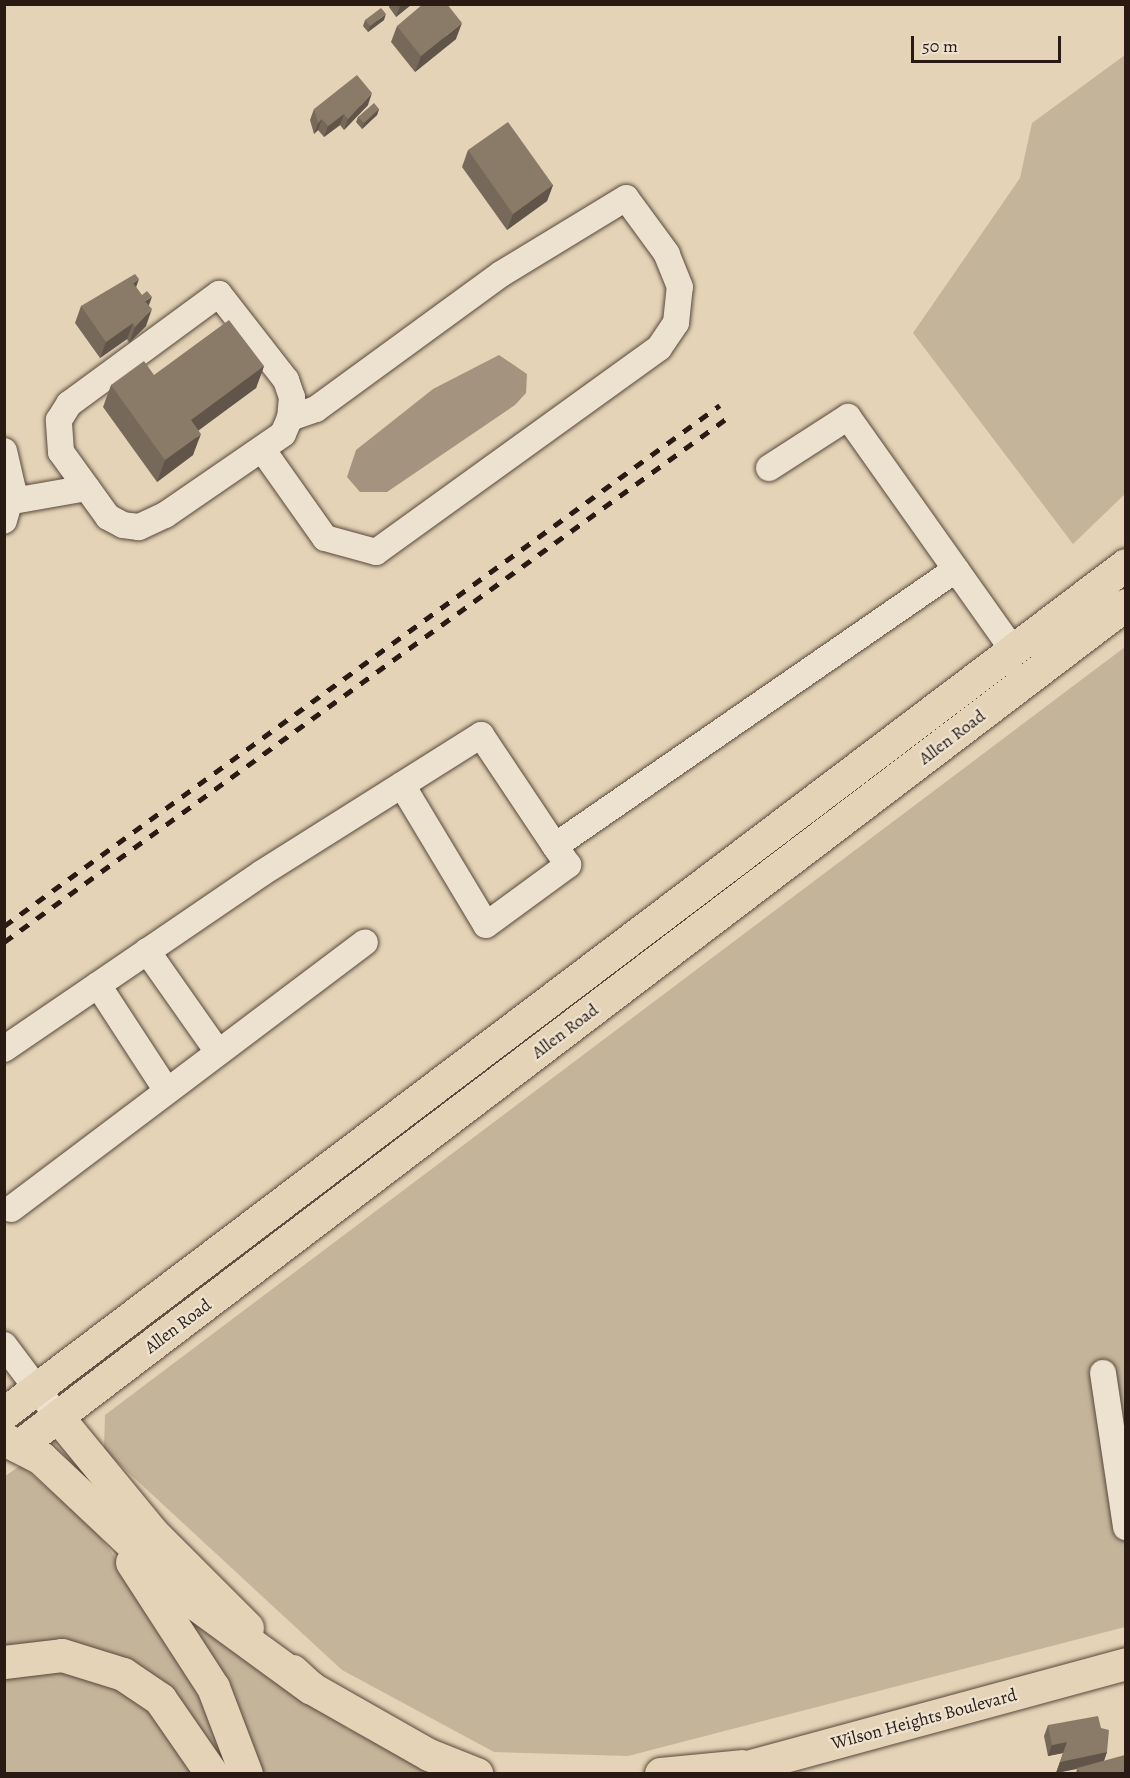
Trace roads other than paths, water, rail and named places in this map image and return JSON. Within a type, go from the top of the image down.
[{"type":"highway","points":[[10,1447],[98,1512],[196,1604],[311,1688]]},
{"type":"highway","points":[[98,1512],[213,1687],[246,1773]]},
{"type":"highway","points":[[4,1662],[62,1655],[123,1674],[160,1699],[213,1773]]},
{"type":"main road","name":"Allen Road","points":[[4,1414],[1125,565]]},
{"type":"main road","name":"Allen Road","points":[[10,1447],[58,1417],[1125,605]]},
{"type":"main road","points":[[58,1417],[194,1577],[311,1688],[429,1755],[477,1773]]},
{"type":"main road","name":"Wilson Heights Boulevard","points":[[722,1773],[1125,1664]]},
{"type":"main road","points":[[661,1773],[752,1766]]},
{"type":"street","points":[[262,449],[325,538],[376,552],[659,348],[676,324],[680,287],[667,254],[626,198],[501,274],[316,409],[290,418]]},
{"type":"street","points":[[219,294],[286,380],[292,397],[290,418],[283,434],[139,527],[108,517],[61,452],[57,435],[69,404],[219,294]]},
{"type":"street","points":[[769,468],[848,417],[1013,650]]},
{"type":"street","points":[[4,451],[9,511],[87,488]]},
{"type":"street","points":[[555,846],[956,569]]},
{"type":"street","points":[[4,1049],[147,951],[402,785],[481,735],[568,865],[486,925],[402,785]]},
{"type":"street","points":[[10,1209],[365,942]]},
{"type":"street","points":[[147,951],[218,1052]]},
{"type":"street","points":[[98,985],[167,1091]]},
{"type":"street","points":[[4,1345],[58,1417]]},
{"type":"street","points":[[4,1366],[36,1389]]},
{"type":"street","points":[[1103,1373],[1125,1527]]},
{"type":"railway","points":[[4,926],[720,405]]},
{"type":"railway","points":[[4,942],[727,418]]}]
